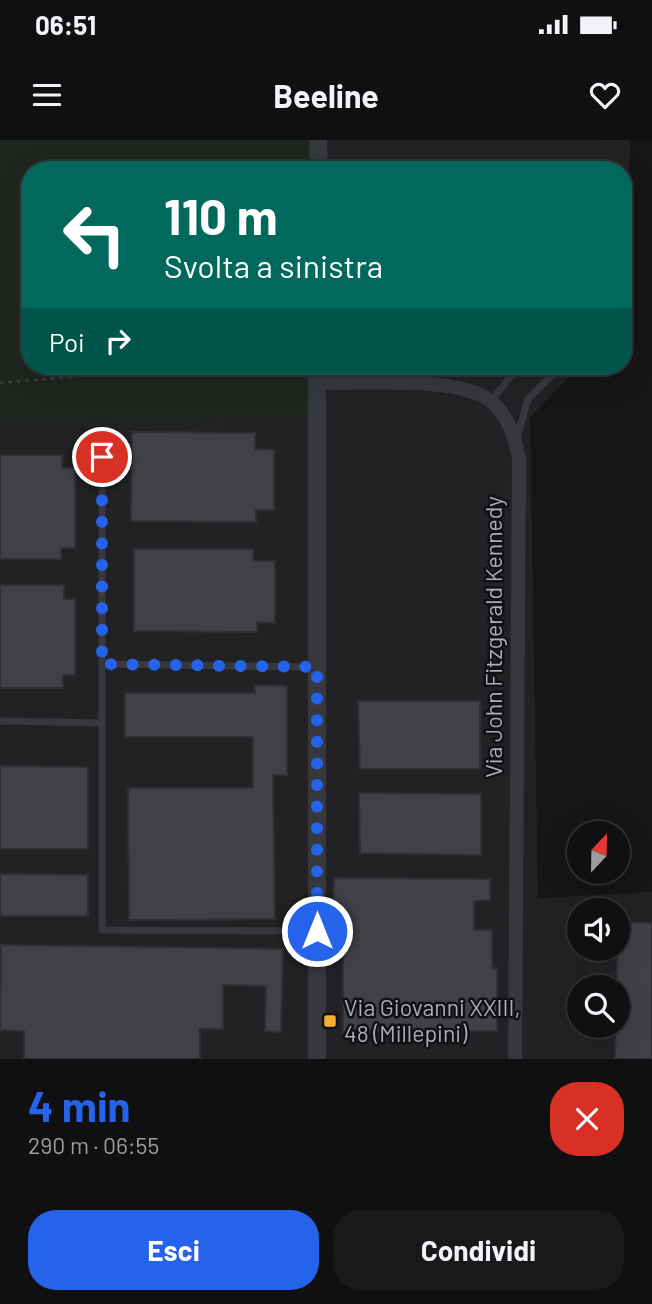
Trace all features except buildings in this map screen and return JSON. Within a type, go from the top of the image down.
[{"type":"street","points":[[318,140],[319,161]]},
{"type":"street","points":[[317,375],[317,1059]]},
{"type":"street","points":[[329,375],[445,385],[472,390],[491,401]]},
{"type":"street","name":"Via John Fitzgerald Kennedy","points":[[491,401],[507,421],[516,442],[519,459],[515,1059]]},
{"type":"lane","points":[[491,401],[512,375]]},
{"type":"lane","points":[[516,442],[528,399],[552,375]]},
{"type":"lane","points":[[102,430],[102,930],[317,931]]},
{"type":"lane","points":[[102,664],[317,667]]},
{"type":"lane","points":[[0,721],[102,723]]},
{"type":"path","points":[[0,383],[95,375]]},
{"type":"shaded area","points":[[0,140],[315,140],[316,161],[21,161],[21,375],[318,375],[319,418],[0,422]]},
{"type":"shaded area","points":[[313,140],[631,140],[629,161],[313,161]]},
{"type":"shaded area","points":[[264,375],[571,375],[530,417],[538,898],[652,892],[652,1059],[0,1059],[0,420]]},
{"type":"place","name":"Via Giovanni XXIII, 48 (Millepini)","points":[[330,1021]]},
{"type":"route","points":[[102,457],[102,664],[317,667],[317,931]]}]
